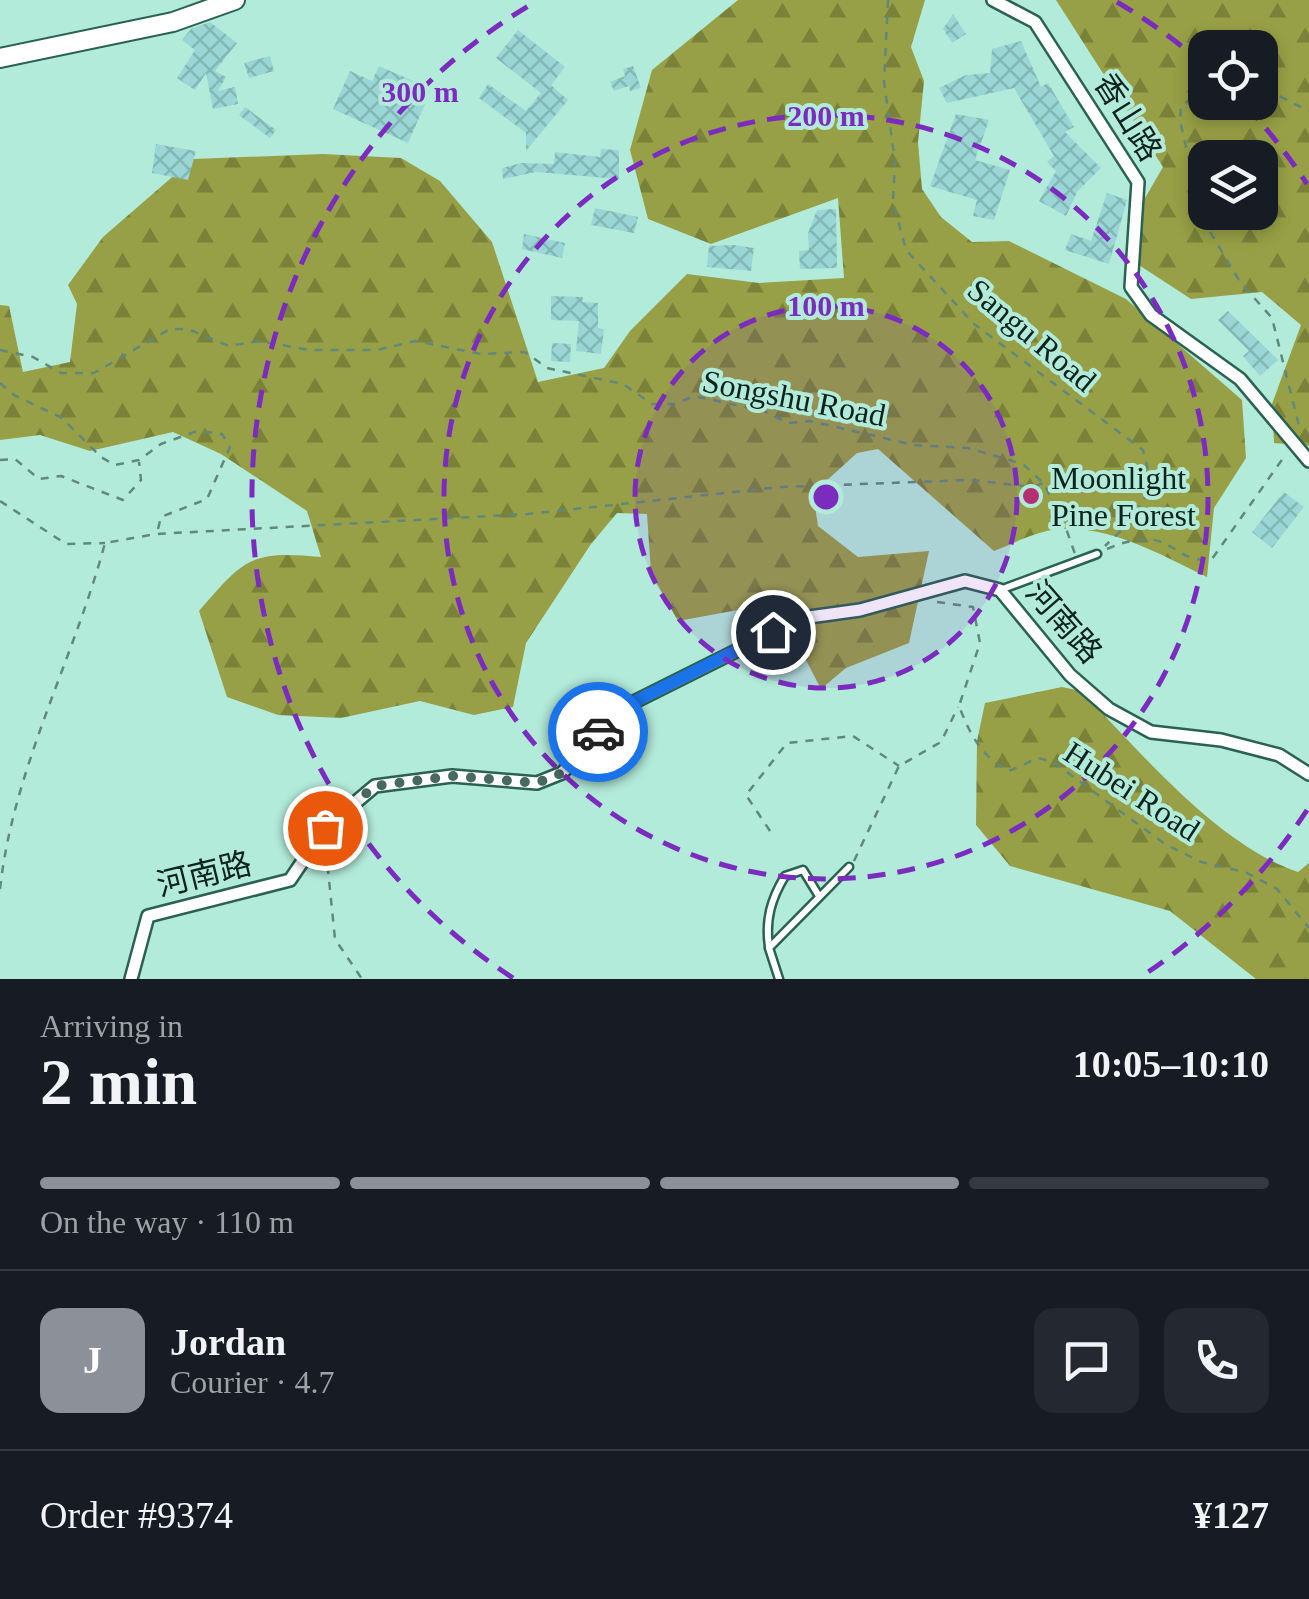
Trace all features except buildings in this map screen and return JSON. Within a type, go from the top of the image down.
[{"type":"main road","points":[[0,58],[173,22],[235,0]]},
{"type":"street","name":"香山路","points":[[993,0],[1035,22],[1138,182],[1132,287],[1141,301],[1151,315],[1240,379],[1309,462]]},
{"type":"street","name":"河南路","points":[[131,979],[148,916],[290,880],[325,828],[375,786],[452,776],[537,783],[562,773],[624,707],[802,618],[860,610],[964,581],[1000,590],[1070,675],[1109,710],[1151,732],[1221,740],[1279,755],[1309,774]]},
{"type":"lane","points":[[1000,590],[1096,554]]},
{"type":"lane","points":[[769,948],[850,867]]},
{"type":"lane","points":[[779,979],[766,930],[772,897],[786,876],[804,870],[819,896]]},
{"type":"path","name":"Sangu Road","points":[[888,0],[884,82],[895,161],[893,201],[906,250],[974,324],[1143,450],[1152,486],[1130,522],[1096,554]]},
{"type":"path","points":[[1278,93],[1309,111]]},
{"type":"path","points":[[1096,554],[1133,538],[1154,537],[1202,561],[1212,559],[1295,442],[1301,427],[1272,318],[1240,282],[1203,220],[1180,121],[1180,106],[1188,100]]},
{"type":"path","name":"Songshu Road","points":[[0,350],[33,356],[60,373],[94,373],[170,329],[188,329],[229,346],[259,341],[309,350],[377,350],[415,340],[481,354],[525,352],[546,368],[623,384],[652,404],[675,404],[694,396],[764,411],[788,422],[810,421],[914,445],[968,448],[1023,464],[1043,483]]},
{"type":"path","points":[[0,383],[14,396],[62,418],[100,456],[115,464],[139,460],[160,444],[197,431],[222,434],[230,448],[206,499],[160,517],[156,534]]},
{"type":"path","points":[[0,460],[15,460],[39,478],[61,476],[123,500],[141,480],[139,460]]},
{"type":"path","points":[[0,501],[66,544],[105,543],[156,534],[528,514],[781,487],[970,480],[1033,487],[1043,483],[1062,516],[1076,560]]},
{"type":"path","points":[[0,890],[2,860],[42,722],[92,590],[105,543]]},
{"type":"path","points":[[850,867],[862,852],[900,766],[941,742],[980,643],[973,607],[958,601],[932,602]]},
{"type":"path","name":"Hubei Road","points":[[958,706],[970,735],[990,762],[1009,771],[1038,758],[1052,762],[1166,844],[1200,862],[1245,872],[1277,889],[1309,928]]},
{"type":"path","points":[[770,831],[746,795],[787,743],[852,736],[900,766]]},
{"type":"path","points":[[325,828],[335,940],[362,979]]},
{"type":"green space","points":[[738,0],[925,0],[911,47],[924,81],[918,142],[922,189],[941,217],[972,242],[1009,241],[1126,299],[1242,400],[1246,458],[1214,508],[1207,577],[1132,542],[1092,531],[1045,531],[994,551],[878,449],[857,453],[813,493],[818,526],[858,557],[929,551],[909,643],[846,668],[821,689],[795,639],[754,607],[678,621],[651,573],[647,514],[617,513],[591,544],[526,643],[513,707],[474,715],[420,701],[341,718],[278,715],[227,697],[199,611],[250,562],[278,555],[321,557],[307,511],[221,454],[173,432],[90,451],[40,435],[0,440],[0,305],[9,306],[23,372],[70,362],[77,304],[68,285],[103,237],[193,159],[323,154],[401,158],[440,181],[492,242],[538,382],[604,368],[630,331],[687,274],[759,283],[844,278],[838,198],[711,244],[648,219],[630,150],[652,70]]},
{"type":"green space","points":[[1056,0],[1309,0],[1309,446],[1274,443],[1272,404],[1301,325],[1262,292],[1191,299],[1125,256],[1134,217],[1163,167]]},
{"type":"green space","points":[[1062,687],[1081,691],[1181,794],[1238,840],[1298,872],[1309,863],[1309,979],[1256,979],[1170,911],[1010,866],[976,825],[977,741],[985,703]]},
{"type":"way so far","points":[[325,828],[375,786],[452,776],[537,783],[562,773],[598,732]]},
{"type":"place","name":"Moonlight Pine Forest","points":[[1031,496]]},
{"type":"route","points":[[598,732],[624,707],[773,632]]}]
